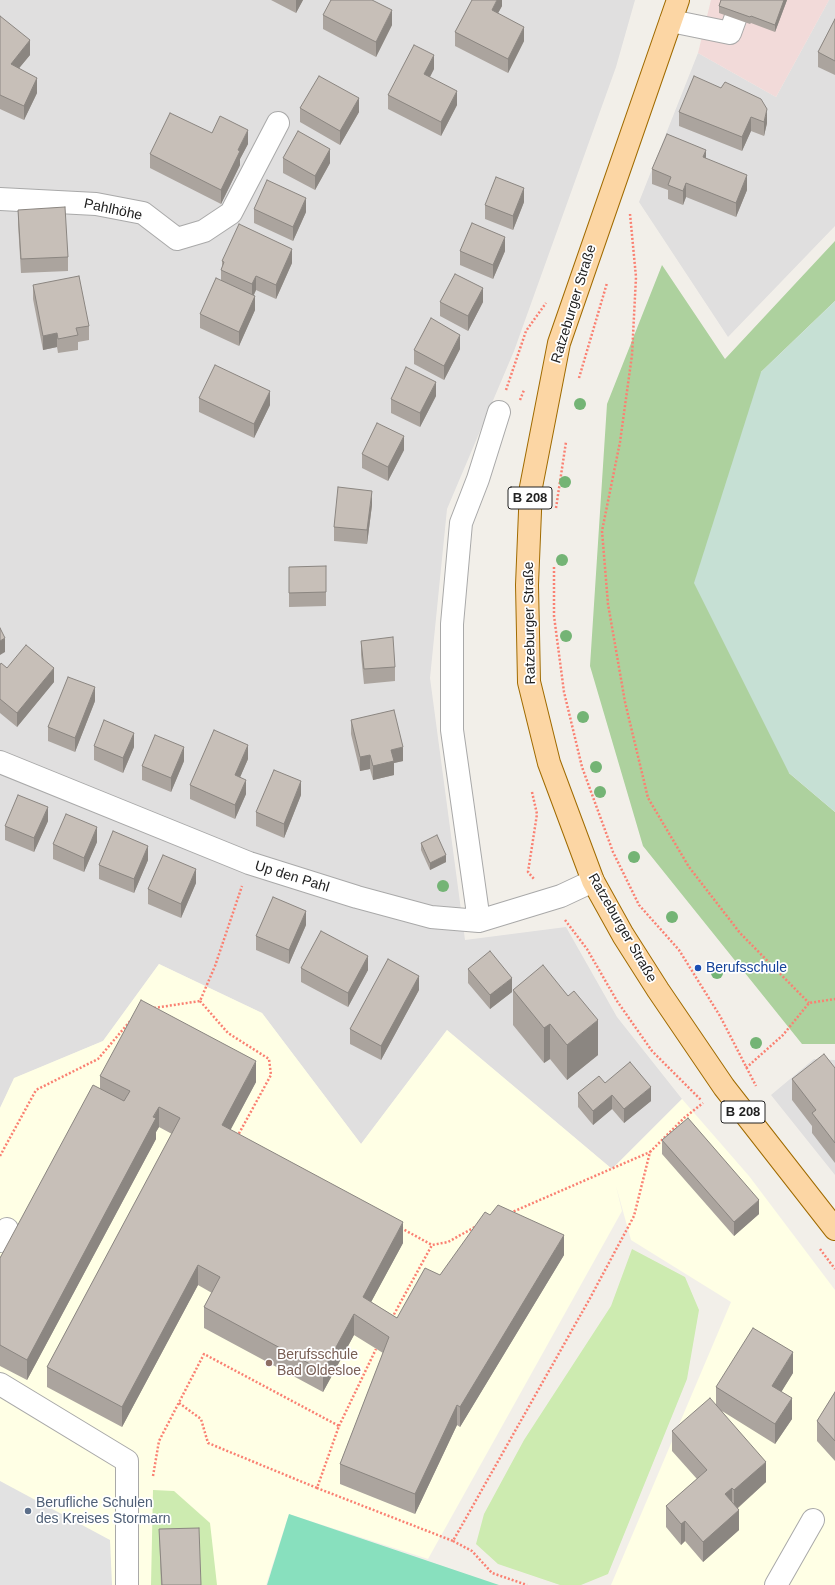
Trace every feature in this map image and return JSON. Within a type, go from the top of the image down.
[{"type":"main road","name":"Ratzeburger Straße","points":[[678,0],[559,343],[531,487],[527,585],[529,682],[549,763],[593,881],[650,978],[724,1087],[835,1230]]},
{"type":"street","points":[[671,21],[730,33],[742,0]]},
{"type":"street","name":"Pahlhöhe","points":[[0,199],[96,204],[143,213],[177,239],[204,231],[231,213],[278,123]]},
{"type":"street","points":[[479,921],[452,730],[452,624],[461,523],[478,479],[499,412]]},
{"type":"street","name":"Up den Pahl","points":[[0,762],[249,864],[357,897],[431,917],[479,921],[561,896],[593,881]]},
{"type":"street","points":[[0,1384],[127,1460],[126,1585]]},
{"type":"street","points":[[776,1585],[813,1520]]},
{"type":"path","points":[[625,223],[630,208],[636,277],[632,355],[620,442],[602,531],[608,604],[627,709],[648,798],[689,867],[740,933],[809,1004]]},
{"type":"path","points":[[578,380],[610,275]]},
{"type":"path","points":[[499,412],[526,330],[548,300]]},
{"type":"path","points":[[520,401],[525,386]]},
{"type":"path","points":[[556,509],[567,440]]},
{"type":"path","points":[[554,562],[554,616],[564,692],[582,767],[613,852],[639,905],[680,950],[720,1016],[758,1090]]},
{"type":"path","points":[[532,791],[537,814],[528,872],[587,949],[617,1001],[652,1051],[694,1091],[708,1109]]},
{"type":"path","points":[[200,1001],[215,966],[249,864]]},
{"type":"path","points":[[746,1068],[784,1035],[809,1004],[835,999]]},
{"type":"path","points":[[147,1011],[154,1008],[200,1001]]},
{"type":"path","points":[[200,1001],[228,1033],[269,1059],[271,1075],[236,1139]]},
{"type":"path","points":[[0,1156],[36,1090],[98,1059],[133,1017]]},
{"type":"path","points":[[504,1215],[650,1152],[684,1118],[703,1103]]},
{"type":"path","points":[[453,1541],[590,1300],[634,1216],[650,1152]]},
{"type":"path","points":[[397,1226],[432,1245],[448,1242],[480,1224]]},
{"type":"path","points":[[389,1324],[432,1245]]},
{"type":"path","points":[[818,1248],[835,1269]]},
{"type":"path","points":[[317,1488],[340,1426],[376,1349]]},
{"type":"path","points":[[159,1441],[204,1354],[340,1426]]},
{"type":"path","points":[[179,1403],[201,1419],[208,1443],[317,1488],[453,1541],[472,1551],[492,1573],[527,1585]]},
{"type":"shaded area","points":[[0,0],[635,0],[616,67],[514,351],[447,509],[430,678],[465,940],[566,927],[617,1017],[682,1099],[612,1169],[447,1030],[361,1144],[262,1013],[159,964],[103,1041],[15,1078],[0,1108]]},
{"type":"shaded area","points":[[711,0],[829,0],[776,97],[698,53]]},
{"type":"shaded area","points":[[829,0],[835,0],[835,226],[728,337],[639,202],[698,53],[776,97]]},
{"type":"shaded area","points":[[835,301],[835,812],[789,773],[694,583],[761,372]]},
{"type":"shaded area","name":"Berufsschule Bad Oldesloe","points":[[159,964],[262,1013],[361,1144],[447,1030],[612,1169],[682,1099],[749,1176],[835,1290],[835,1585],[611,1585],[731,1302],[631,1240],[616,1186],[622,1211],[428,1559],[289,1514],[266,1585],[0,1585],[0,1108],[14,1078],[103,1041]]},
{"type":"shaded area","points":[[814,1059],[835,1060],[835,1175],[771,1095]]},
{"type":"shaded area","name":"Berufliche Schulen des Kreises Stormarn","points":[[0,1481],[110,1540],[112,1585],[0,1585]]},
{"type":"green space","points":[[835,241],[835,301],[761,372],[789,773],[835,812],[835,1044],[802,1044],[643,846],[590,666],[607,404],[662,265],[725,359]]},
{"type":"green space","points":[[632,1249],[685,1277],[699,1310],[687,1379],[608,1574],[581,1585],[560,1585],[498,1564],[476,1544],[484,1514],[524,1440],[611,1306]]},
{"type":"green space","points":[[153,1490],[174,1491],[210,1523],[217,1585],[151,1585]]},
{"type":"green space","points":[[289,1514],[499,1585],[267,1585]]},
{"type":"building","points":[[331,0],[372,0],[392,10],[376,42],[323,15]]},
{"type":"building","points":[[472,0],[497,0],[492,10],[524,27],[508,59],[455,32]]},
{"type":"building","points":[[721,0],[784,0],[775,25],[719,6]]},
{"type":"building","points":[[0,16],[30,40],[11,64],[37,78],[24,106],[0,95]]},
{"type":"building","points":[[835,19],[835,61],[818,52]]},
{"type":"building","points":[[414,45],[434,55],[424,74],[457,91],[441,122],[388,95]]},
{"type":"building","points":[[319,76],[359,98],[340,131],[300,108]]},
{"type":"building","points":[[694,76],[721,88],[725,82],[761,99],[767,109],[764,122],[751,117],[742,137],[679,112]]},
{"type":"building","points":[[170,113],[212,133],[220,116],[248,130],[238,150],[240,151],[221,190],[150,154]]},
{"type":"building","points":[[298,131],[330,149],[315,176],[283,158]]},
{"type":"building","points":[[667,134],[706,150],[703,157],[747,175],[736,203],[686,183],[683,191],[668,185],[671,177],[652,169]]},
{"type":"building","points":[[496,177],[524,188],[513,216],[485,205]]},
{"type":"building","points":[[267,180],[306,198],[293,227],[254,209]]},
{"type":"building","points":[[65,207],[68,257],[21,259],[18,210]]},
{"type":"building","points":[[472,223],[505,237],[493,265],[460,251]]},
{"type":"building","points":[[239,224],[292,249],[276,285],[256,276],[252,284],[221,270],[224,262],[222,261]]},
{"type":"building","points":[[455,274],[483,288],[468,316],[440,302]]},
{"type":"building","points":[[79,276],[89,326],[76,328],[78,335],[58,339],[57,333],[43,336],[33,285]]},
{"type":"building","points":[[216,278],[255,296],[239,332],[200,314]]},
{"type":"building","points":[[431,318],[460,335],[444,366],[414,350]]},
{"type":"building","points":[[215,365],[270,391],[254,424],[199,398]]},
{"type":"building","points":[[406,367],[436,382],[420,413],[391,399]]},
{"type":"building","points":[[377,423],[404,436],[388,467],[362,454]]},
{"type":"building","points":[[338,487],[372,491],[367,530],[334,527]]},
{"type":"building","points":[[326,566],[326,592],[289,593],[289,567]]},
{"type":"building","points":[[0,628],[5,638],[0,641]]},
{"type":"building","points":[[393,637],[395,667],[364,669],[361,641]]},
{"type":"building","points":[[26,645],[54,668],[17,713],[0,699],[0,665],[1,663],[7,668]]},
{"type":"building","points":[[68,677],[95,687],[75,738],[48,727]]},
{"type":"building","points":[[394,710],[403,747],[391,750],[394,761],[373,766],[370,755],[360,757],[351,720]]},
{"type":"building","points":[[104,720],[134,733],[123,758],[94,746]]},
{"type":"building","points":[[214,730],[248,745],[235,775],[246,780],[235,805],[190,785]]},
{"type":"building","points":[[155,735],[184,747],[171,778],[142,766]]},
{"type":"building","points":[[274,770],[301,781],[284,824],[256,812]]},
{"type":"building","points":[[18,795],[48,807],[34,838],[5,826]]},
{"type":"building","points":[[66,814],[97,827],[84,858],[53,844]]},
{"type":"building","points":[[113,831],[148,846],[134,879],[99,865]]},
{"type":"building","points":[[437,835],[446,855],[430,863],[421,843]]},
{"type":"building","points":[[163,855],[196,869],[181,904],[148,889]]},
{"type":"building","points":[[273,897],[306,911],[289,950],[256,936]]},
{"type":"building","points":[[321,931],[368,956],[348,993],[301,968]]},
{"type":"building","points":[[490,951],[512,978],[490,995],[468,969]]},
{"type":"building","points":[[388,959],[419,976],[381,1046],[350,1029]]},
{"type":"building","points":[[543,965],[568,996],[574,991],[598,1020],[567,1045],[550,1024],[544,1028],[513,990]]},
{"type":"building","points":[[141,1000],[256,1061],[222,1125],[403,1222],[363,1297],[397,1318],[425,1268],[440,1275],[485,1212],[490,1215],[498,1205],[564,1235],[460,1407],[457,1405],[415,1494],[340,1464],[389,1337],[354,1314],[323,1371],[204,1307],[220,1277],[198,1265],[122,1407],[47,1367],[180,1118],[159,1107],[153,1117],[156,1118],[27,1360],[0,1345],[0,1258],[93,1085],[124,1101],[130,1091],[100,1076]]},
{"type":"building","points":[[824,1054],[835,1068],[835,1143],[812,1113],[816,1110],[792,1079]]},
{"type":"building","points":[[630,1062],[651,1087],[624,1109],[612,1095],[593,1111],[578,1093],[599,1076],[605,1083]]},
{"type":"building","points":[[688,1118],[759,1200],[734,1222],[662,1140]]},
{"type":"building","points":[[753,1328],[793,1352],[772,1386],[792,1398],[775,1424],[716,1387]]},
{"type":"building","points":[[835,1392],[835,1441],[817,1421]]},
{"type":"building","points":[[710,1398],[766,1462],[734,1490],[732,1488],[725,1494],[739,1510],[703,1542],[685,1521],[681,1524],[666,1506],[707,1470],[672,1431]]},
{"type":"building","points":[[199,1528],[201,1585],[162,1585],[159,1529]]},
{"type":"place","name":"Berufsschule","points":[[698,968]]},
{"type":"place","name":"Berufsschule Bad Oldesloe","points":[[269,1363]]},
{"type":"place","name":"Berufliche Schulen des Kreises Stormarn","points":[[28,1511]]}]
